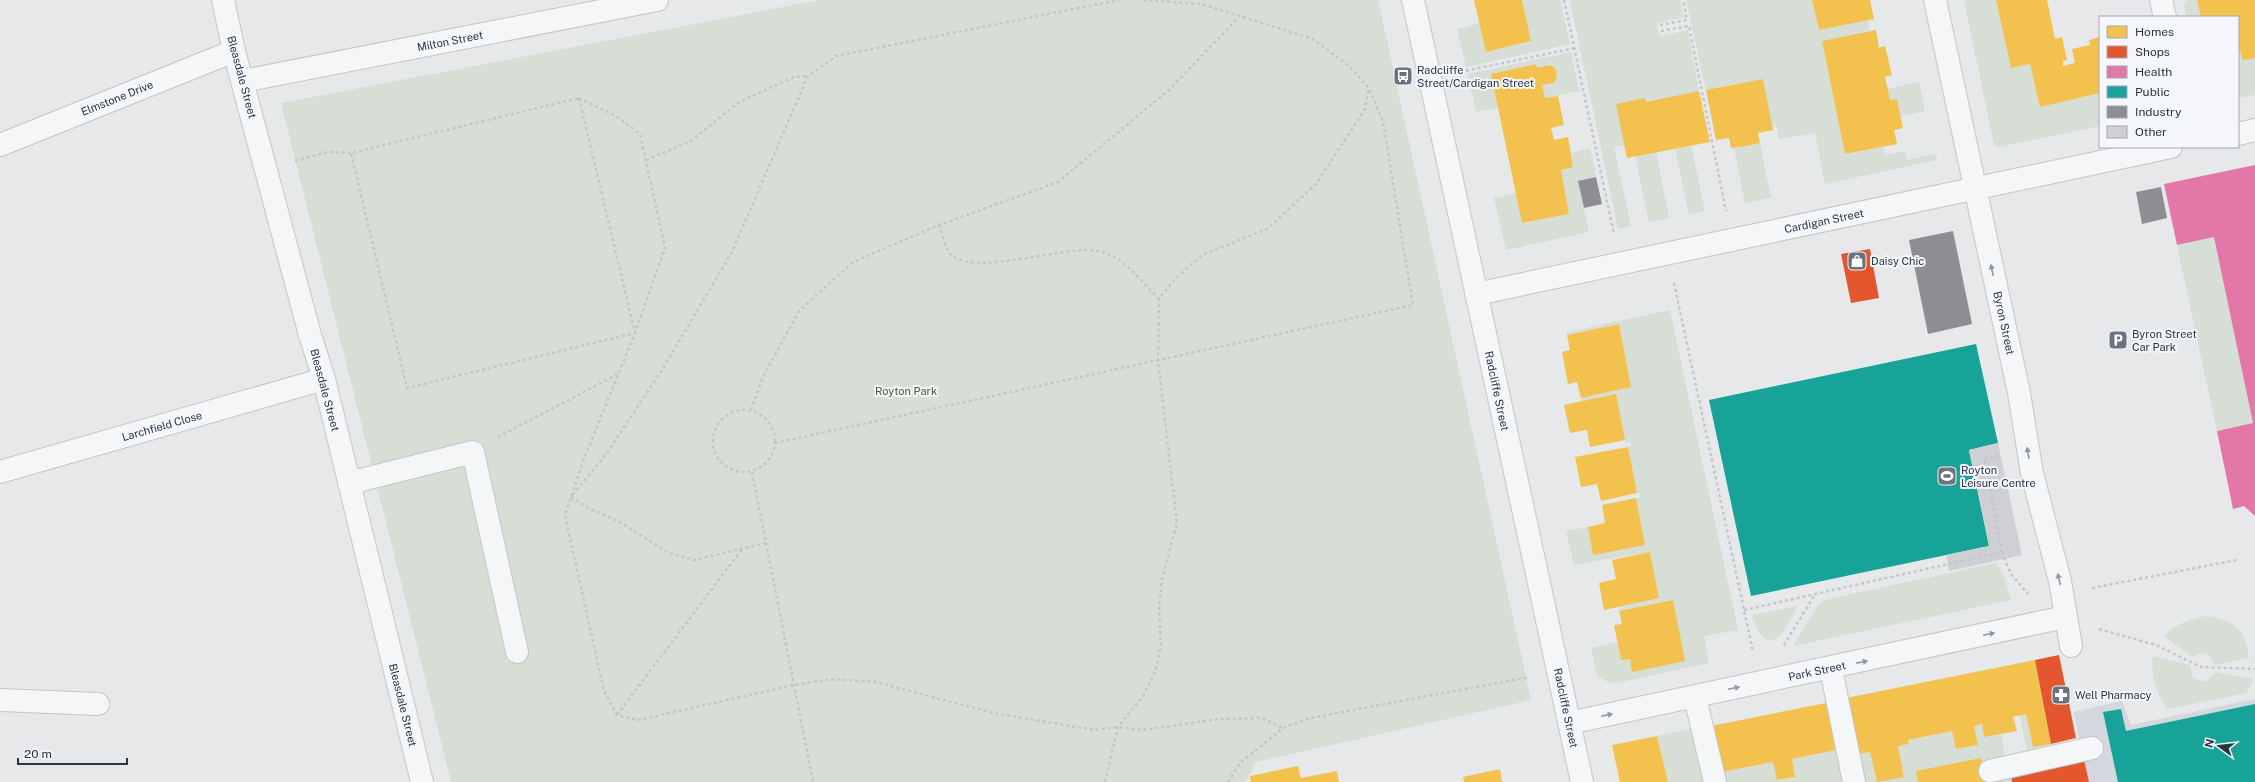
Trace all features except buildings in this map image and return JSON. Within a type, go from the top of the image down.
[{"type":"street","name":"Bleasdale Street","points":[[223,0],[234,51],[310,335],[324,379],[422,782]]},
{"type":"street","name":"Milton Street","points":[[243,81],[657,0]]},
{"type":"street","name":"Radcliffe Street","points":[[1413,0],[1582,782]]},
{"type":"street","name":"Byron Street","points":[[1935,0],[2019,393],[2032,473],[2060,581],[2071,646]]},
{"type":"street","points":[[2162,0],[2165,16]]},
{"type":"street","name":"Elmstone Drive","points":[[0,145],[234,51]]},
{"type":"street","points":[[2239,134],[2255,130]]},
{"type":"street","name":"Cardigan Street","points":[[1476,294],[2166,148]]},
{"type":"street","name":"Larchfield Close","points":[[0,472],[324,379]]},
{"type":"street","points":[[350,483],[473,452],[517,652]]},
{"type":"street","name":"Park Street","points":[[1569,723],[1831,669],[2065,617]]},
{"type":"street","points":[[1831,669],[1854,782]]},
{"type":"street","points":[[1694,697],[1714,782]]},
{"type":"street","points":[[0,700],[98,704]]},
{"type":"street","points":[[1990,771],[2092,748]]},
{"type":"path","points":[[571,498],[607,454],[662,370],[732,252],[808,76],[836,56],[1119,0]]},
{"type":"path","points":[[775,443],[1413,305],[1383,122],[1369,88],[1349,66],[1313,39],[1239,17],[1202,4],[1144,0]]},
{"type":"path","points":[[1564,0],[1614,237]]},
{"type":"path","points":[[1660,26],[1687,20],[1683,0]]},
{"type":"path","points":[[751,410],[763,377],[799,310],[854,262],[939,225],[1058,182],[1169,90],[1239,17]]},
{"type":"path","points":[[1661,31],[1689,26],[1727,213]]},
{"type":"path","points":[[1459,72],[1575,48]]},
{"type":"path","points":[[646,160],[691,141],[739,102],[794,77],[808,76]]},
{"type":"path","points":[[1105,782],[1118,727],[1143,696],[1155,672],[1161,646],[1159,610],[1162,579],[1177,523],[1158,360],[1159,298],[1175,279],[1202,255],[1267,229],[1316,184],[1365,109],[1369,88]]},
{"type":"path","points":[[579,98],[635,333]]},
{"type":"path","points":[[266,169],[327,152],[351,153],[579,98],[616,116],[640,134],[665,248],[635,333],[584,459],[565,515],[604,691],[617,715],[638,720],[794,685],[831,679],[876,682],[993,713],[1094,730],[1118,727],[1142,730],[1220,719],[1261,718],[1283,728]]},
{"type":"path","points":[[351,153],[407,388],[635,333]]},
{"type":"path","points":[[939,225],[949,252],[959,261],[977,263],[1012,261],[1086,249],[1103,252],[1124,264],[1159,298]]},
{"type":"path","points":[[1674,283],[1753,653]]},
{"type":"path","points":[[473,452],[519,424],[618,374]]},
{"type":"path","points":[[741,410],[751,410],[762,415],[770,422],[774,432],[775,443],[772,453],[766,462],[752,472],[738,471],[728,467],[720,460],[715,450],[713,439],[716,428],[722,419],[730,413],[741,410]]},
{"type":"path","points":[[2000,455],[1984,459],[2002,552],[2011,574],[2029,596]]},
{"type":"path","points":[[752,472],[813,782]]},
{"type":"path","points":[[571,498],[590,509],[618,521],[669,553],[694,560],[766,543]]},
{"type":"path","points":[[617,715],[742,549]]},
{"type":"path","points":[[1744,610],[2002,552]]},
{"type":"path","points":[[2086,589],[2237,560]]},
{"type":"path","points":[[1781,649],[1815,594]]},
{"type":"path","points":[[2065,617],[2156,645],[2201,667],[2255,669]]},
{"type":"path","points":[[1228,782],[1240,763],[1283,728],[1311,718],[1535,676]]},
{"type":"shaded area","points":[[2255,699],[2255,782],[1951,782],[2082,756],[2074,712],[2122,701],[2131,725]]},
{"type":"green space","name":"Royton Park","points":[[820,0],[1378,0],[1531,700],[1256,762],[1245,782],[451,782],[281,103]]},
{"type":"green space","points":[[1522,0],[1560,0],[1570,44],[1466,67],[1457,29],[1480,23],[1486,52],[1531,42]]},
{"type":"green space","points":[[1570,0],[1680,0],[1684,17],[1657,23],[1660,36],[1688,30],[1699,91],[1646,102],[1645,98],[1625,145],[1614,147],[1631,226],[1618,229]]},
{"type":"green space","points":[[1686,0],[1812,0],[1819,30],[1868,20],[1870,31],[1822,41],[1845,154],[1883,147],[1885,155],[1904,151],[1907,160],[1936,154],[1937,160],[1825,184],[1815,133],[1779,139],[1776,125],[1772,126],[1763,79],[1706,90]]},
{"type":"green space","points":[[1964,0],[1996,0],[2011,68],[2030,64],[2040,107],[2099,93],[2099,126],[1999,147],[1994,145]]},
{"type":"green space","points":[[2187,0],[2197,0],[2201,16],[2186,16],[2184,4]]},
{"type":"green space","points":[[1571,52],[1579,91],[1545,98],[1542,85],[1554,83],[1557,77],[1555,68],[1550,65],[1537,68],[1536,64],[1491,74],[1498,108],[1476,112],[1468,74]]},
{"type":"green space","points":[[2239,52],[2241,52],[2242,60],[2255,58],[2255,95],[2239,98]]},
{"type":"green space","points":[[1919,82],[1925,111],[1901,116],[1897,99],[1890,100],[1887,89]]},
{"type":"green space","points":[[1760,143],[1771,198],[1745,203],[1734,148]]},
{"type":"green space","points":[[1691,145],[1705,211],[1689,215],[1675,149]]},
{"type":"green space","points":[[1590,148],[1596,177],[1578,181],[1589,232],[1506,250],[1494,198],[1517,193],[1523,223],[1569,214],[1561,170],[1573,167],[1571,153]]},
{"type":"green space","points":[[1656,152],[1669,218],[1649,222],[1635,156]]},
{"type":"green space","points":[[2214,237],[2253,423],[2217,431],[2177,245]]},
{"type":"green space","points":[[1670,310],[1738,630],[1704,636],[1709,663],[1612,684],[1597,676],[1591,648],[1617,642],[1621,660],[1630,659],[1632,671],[1673,600],[1619,611],[1619,607],[1659,598],[1650,552],[1574,565],[1566,531],[1588,527],[1593,555],[1636,499],[1641,497],[1640,493],[1637,493],[1628,447],[1631,446],[1631,443],[1626,443],[1625,440],[1616,395],[1581,401],[1581,398],[1631,387],[1619,324],[1567,335],[1567,332]]},
{"type":"green space","points":[[1996,563],[2005,579],[2011,600],[1793,646],[1818,605],[1828,599]]},
{"type":"green space","points":[[1798,606],[1782,633],[1777,638],[1771,640],[1762,636],[1752,615]]},
{"type":"green space","points":[[2206,616],[2225,621],[2237,628],[2242,633],[2245,640],[2249,658],[2215,665],[2208,655],[2202,653],[2192,657],[2164,636],[2173,628],[2183,623]]},
{"type":"green space","points":[[2153,656],[2190,665],[2192,676],[2195,679],[2202,681],[2208,680],[2216,672],[2253,679],[2247,693],[2168,709],[2160,697],[2153,677]]},
{"type":"green space","points":[[2026,714],[2033,747],[2051,744],[2052,750],[2028,756],[2020,716]]},
{"type":"green space","points":[[1982,724],[1984,737],[2001,734],[2006,761],[1982,765],[1981,758],[1916,771],[1918,782],[1878,782],[1904,776],[1898,746],[1909,744],[1908,740],[1952,731],[1957,749],[1977,745],[1974,726]]},
{"type":"green space","points":[[1694,728],[1705,782],[1668,782],[1657,736]]},
{"type":"green space","points":[[1840,749],[1847,782],[1723,782],[1721,772],[1773,762],[1777,780],[1795,777],[1792,759]]},
{"type":"green space","points":[[1870,752],[1877,782],[1863,782],[1857,754]]},
{"type":"place","name":"Radcliffe Street/Cardigan Street","points":[[1403,76]]},
{"type":"place","name":"Daisy Chic","points":[[1857,261]]},
{"type":"place","name":"Byron Street Car Park","points":[[2118,340]]},
{"type":"place","name":"Royton Leisure Centre","points":[[1947,476]]},
{"type":"place","name":"Well Pharmacy","points":[[2061,695]]}]
